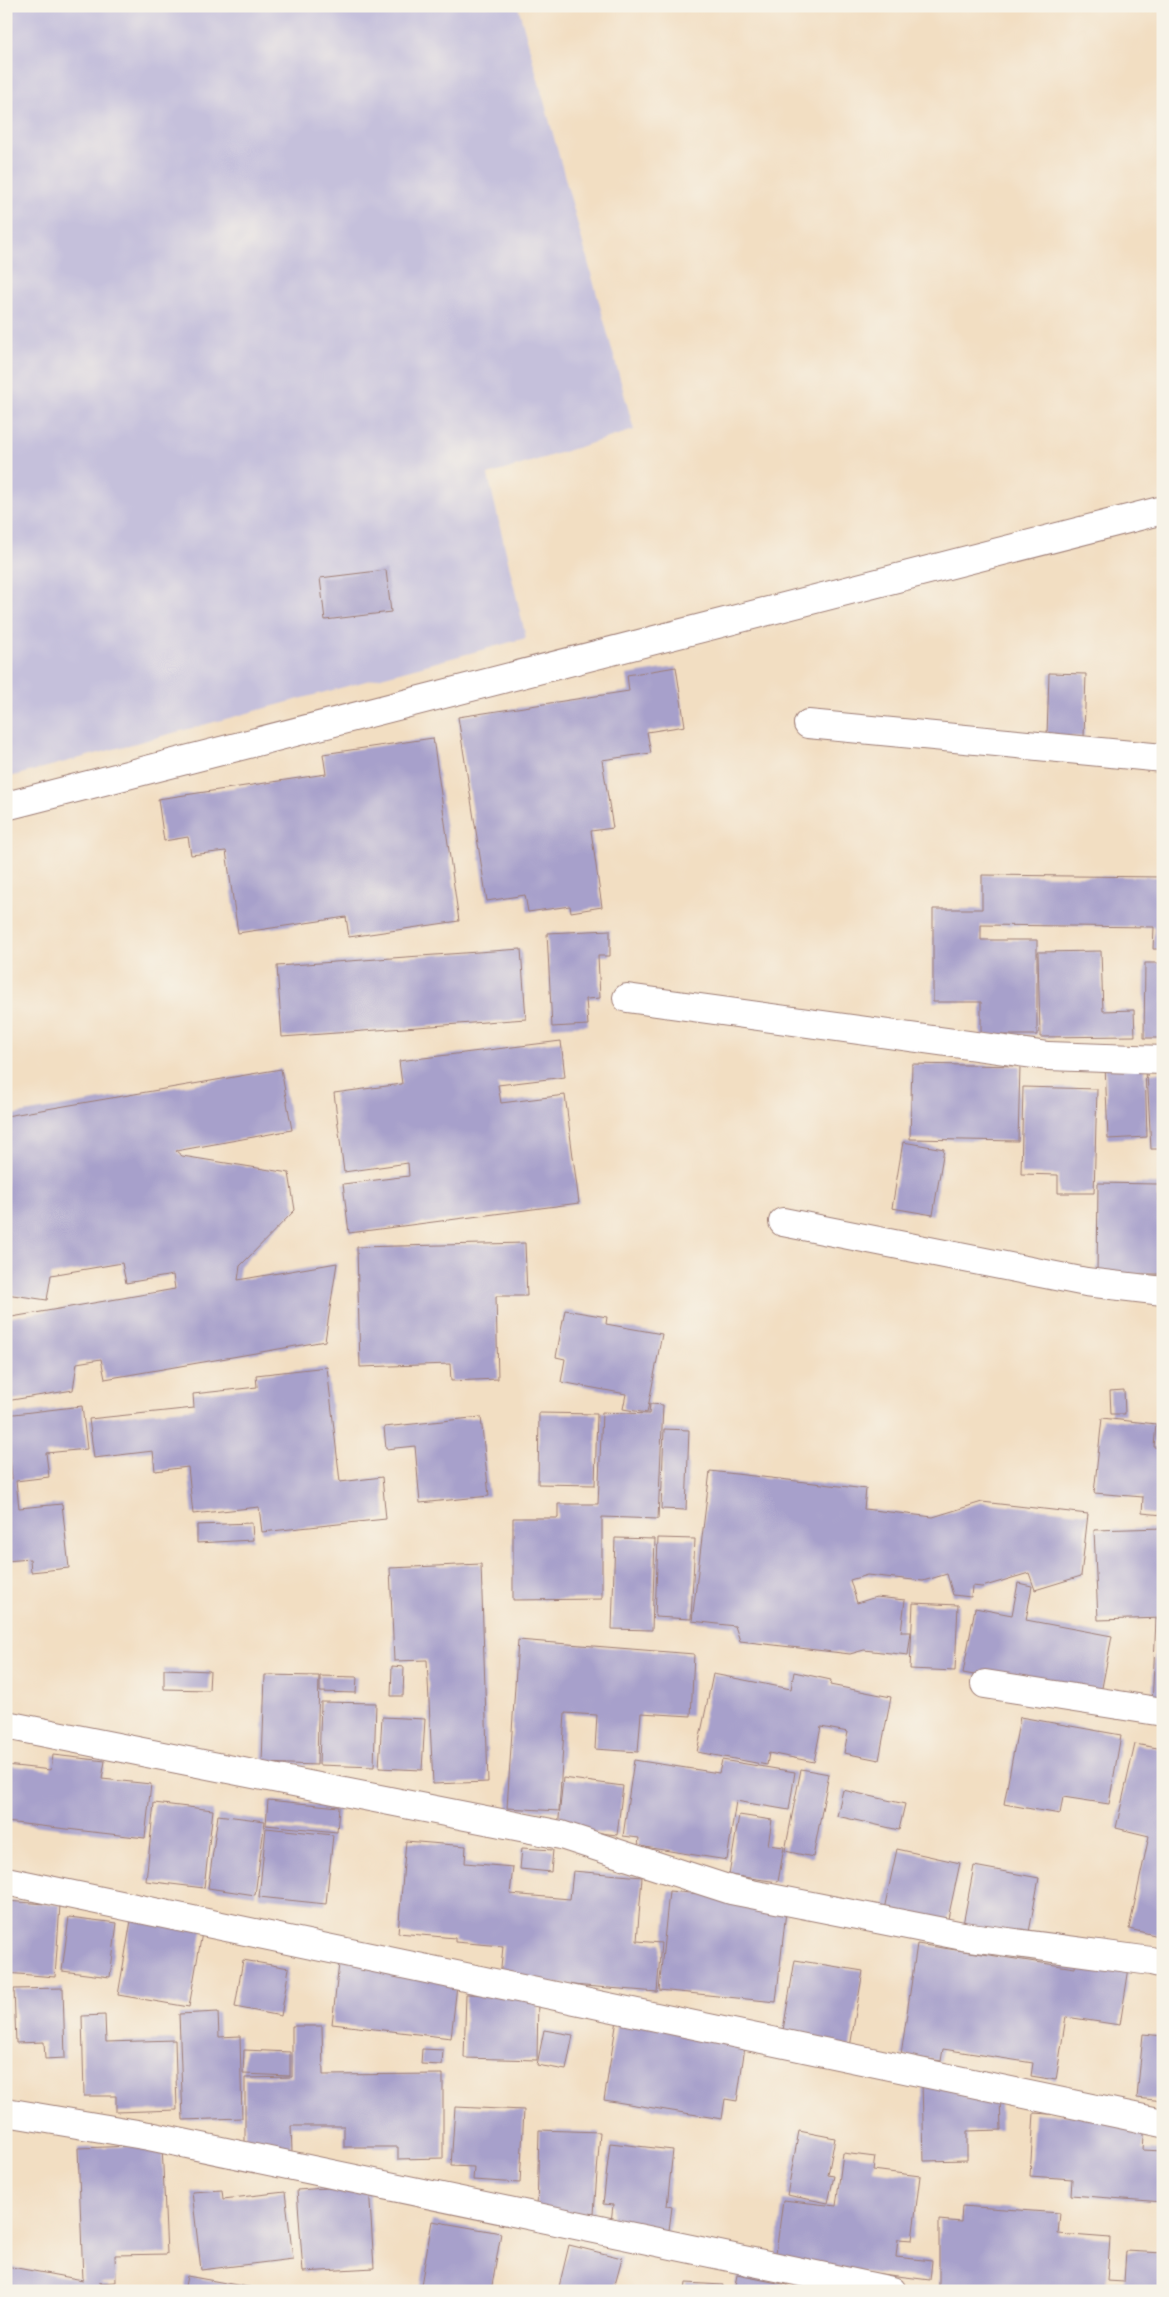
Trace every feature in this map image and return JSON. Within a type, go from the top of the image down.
[{"type":"street","points":[[6,806],[1163,510]]},
{"type":"street","points":[[808,724],[1163,758]]},
{"type":"street","points":[[627,998],[1048,1056],[1163,1060]]},
{"type":"street","points":[[783,1222],[1086,1282],[1163,1290]]},
{"type":"street","points":[[985,1684],[1163,1712]]},
{"type":"street","points":[[6,1725],[561,1835],[732,1890],[962,1936],[1163,1964]]},
{"type":"street","points":[[6,1881],[1163,2122]]},
{"type":"street","points":[[6,2112],[149,2136],[892,2291]]},
{"type":"shaded area","points":[[6,6],[518,6],[634,430],[488,475],[526,638],[6,778]]},
{"type":"building","points":[[386,570],[391,612],[325,620],[320,578]]},
{"type":"building","points":[[676,667],[685,726],[647,732],[651,753],[602,760],[613,828],[591,831],[602,907],[571,912],[570,906],[528,912],[525,895],[487,901],[458,717],[629,691],[627,675]]},
{"type":"building","points":[[1049,673],[1086,674],[1084,737],[1047,736]]},
{"type":"building","points":[[433,738],[459,921],[349,937],[346,917],[238,933],[226,851],[191,855],[188,837],[164,841],[158,799],[326,774],[323,754]]},
{"type":"building","points":[[982,875],[1163,877],[1163,949],[1153,949],[1154,927],[981,925],[981,940],[1037,940],[1037,1035],[981,1035],[981,1002],[933,1002],[933,909],[982,909]]},
{"type":"building","points":[[610,930],[610,956],[598,956],[600,998],[586,999],[588,1025],[552,1027],[547,933]]},
{"type":"building","points":[[521,949],[526,1019],[282,1037],[277,966]]},
{"type":"building","points":[[1101,951],[1103,1011],[1134,1010],[1135,1036],[1040,1037],[1038,952]]},
{"type":"building","points":[[1145,963],[1163,963],[1163,1038],[1144,1038]]},
{"type":"building","points":[[561,1041],[565,1077],[498,1085],[501,1103],[565,1095],[579,1203],[349,1233],[343,1184],[409,1176],[408,1163],[344,1172],[334,1093],[402,1084],[399,1061]]},
{"type":"building","points":[[912,1064],[1020,1066],[1018,1141],[910,1139]]},
{"type":"building","points":[[1145,1064],[1147,1137],[1108,1139],[1105,1065]]},
{"type":"building","points":[[281,1069],[292,1130],[176,1151],[182,1156],[289,1173],[295,1210],[240,1266],[238,1280],[337,1263],[325,1341],[105,1379],[101,1359],[77,1363],[73,1390],[6,1401],[6,1318],[175,1289],[173,1275],[126,1283],[122,1263],[51,1275],[47,1300],[6,1294],[6,1116]]},
{"type":"building","points":[[1163,1072],[1163,1149],[1151,1149],[1147,1073]]},
{"type":"building","points":[[1023,1087],[1097,1089],[1094,1193],[1058,1193],[1058,1175],[1021,1174]]},
{"type":"building","points":[[903,1142],[944,1149],[933,1215],[892,1208]]},
{"type":"building","points":[[1098,1183],[1158,1184],[1158,1200],[1163,1200],[1163,1274],[1097,1274]]},
{"type":"building","points":[[525,1243],[527,1296],[496,1296],[498,1379],[451,1381],[450,1364],[360,1367],[357,1247]]},
{"type":"building","points":[[565,1310],[607,1317],[606,1324],[662,1334],[647,1413],[623,1409],[626,1394],[561,1382],[565,1359],[556,1357]]},
{"type":"building","points":[[327,1367],[340,1482],[382,1477],[386,1519],[262,1532],[259,1507],[193,1514],[188,1467],[155,1471],[153,1451],[94,1458],[89,1419],[194,1408],[193,1394],[257,1387],[256,1375]]},
{"type":"building","points":[[1124,1390],[1125,1414],[1111,1414],[1110,1391]]},
{"type":"building","points":[[650,1404],[663,1405],[658,1519],[602,1517],[602,1599],[513,1600],[513,1518],[558,1518],[558,1504],[598,1504],[602,1412],[649,1414]]},
{"type":"building","points":[[82,1406],[87,1449],[46,1453],[49,1477],[16,1481],[19,1508],[62,1504],[69,1568],[31,1572],[30,1559],[6,1561],[6,1479],[12,1479],[6,1415]]},
{"type":"building","points":[[539,1413],[597,1414],[595,1485],[538,1484]]},
{"type":"building","points":[[481,1417],[489,1496],[420,1503],[415,1446],[386,1449],[384,1427]]},
{"type":"building","points":[[1102,1418],[1156,1424],[1154,1447],[1163,1448],[1163,1515],[1142,1513],[1143,1497],[1094,1493]]},
{"type":"building","points":[[664,1429],[689,1430],[686,1510],[661,1509]]},
{"type":"building","points":[[710,1471],[866,1489],[864,1509],[933,1517],[982,1502],[1088,1514],[1081,1576],[1035,1590],[1029,1573],[982,1587],[972,1586],[971,1597],[953,1595],[947,1574],[923,1581],[867,1575],[850,1580],[857,1603],[876,1597],[905,1600],[901,1632],[911,1632],[908,1655],[864,1650],[850,1654],[740,1641],[735,1626],[692,1621]]},
{"type":"building","points":[[252,1523],[253,1540],[197,1543],[197,1525]]},
{"type":"building","points":[[1163,1528],[1163,1618],[1098,1620],[1094,1530]]},
{"type":"building","points":[[615,1538],[655,1539],[652,1630],[612,1629]]},
{"type":"building","points":[[658,1538],[695,1539],[691,1619],[655,1617]]},
{"type":"building","points":[[481,1564],[488,1782],[433,1784],[427,1660],[394,1661],[390,1568]]},
{"type":"building","points":[[1018,1583],[1032,1586],[1026,1620],[1112,1636],[1100,1698],[963,1673],[975,1608],[1012,1615]]},
{"type":"building","points":[[913,1603],[958,1605],[955,1671],[910,1669]]},
{"type":"building","points":[[1156,1619],[1163,1619],[1163,1708],[1152,1707]]},
{"type":"building","points":[[518,1640],[694,1654],[691,1716],[641,1713],[638,1752],[595,1749],[597,1715],[565,1713],[559,1811],[507,1808]]},
{"type":"building","points":[[392,1666],[404,1667],[403,1696],[391,1696]]},
{"type":"building","points":[[164,1669],[210,1671],[209,1690],[164,1689]]},
{"type":"building","points":[[794,1672],[831,1680],[830,1685],[891,1697],[879,1760],[844,1753],[848,1732],[821,1727],[814,1762],[769,1753],[767,1765],[697,1752],[713,1674],[791,1689]]},
{"type":"building","points":[[265,1675],[319,1676],[317,1765],[262,1763]]},
{"type":"building","points":[[320,1676],[357,1677],[356,1693],[320,1692]]},
{"type":"building","points":[[321,1702],[376,1703],[374,1767],[319,1765]]},
{"type":"building","points":[[382,1717],[425,1719],[422,1770],[379,1768]]},
{"type":"building","points":[[1020,1717],[1121,1735],[1109,1804],[1063,1797],[1060,1814],[1004,1804]]},
{"type":"building","points":[[1135,1744],[1163,1749],[1163,1937],[1129,1929],[1149,1836],[1116,1828]]},
{"type":"building","points":[[53,1755],[105,1761],[102,1779],[151,1784],[145,1838],[6,1822],[6,1765],[51,1770]]},
{"type":"building","points":[[634,1760],[719,1773],[722,1760],[795,1772],[789,1810],[736,1801],[727,1860],[638,1846],[639,1838],[623,1836]]},
{"type":"building","points":[[801,1769],[829,1774],[813,1857],[785,1851]]},
{"type":"building","points":[[563,1778],[623,1786],[617,1835],[558,1828]]},
{"type":"building","points":[[843,1790],[905,1804],[899,1830],[837,1816]]},
{"type":"building","points":[[268,1800],[339,1807],[337,1832],[266,1825]]},
{"type":"building","points":[[154,1803],[213,1810],[204,1888],[146,1881]]},
{"type":"building","points":[[218,1815],[265,1821],[255,1895],[208,1888]]},
{"type":"building","points":[[739,1815],[772,1820],[768,1845],[784,1847],[778,1882],[729,1875]]},
{"type":"building","points":[[266,1828],[333,1835],[326,1904],[259,1897]]},
{"type":"building","points":[[406,1841],[466,1846],[465,1863],[513,1867],[510,1894],[570,1899],[573,1871],[642,1877],[637,1941],[661,1943],[657,1992],[500,1979],[503,1946],[455,1942],[455,1938],[398,1933]]},
{"type":"building","points":[[522,1848],[553,1850],[551,1872],[520,1869]]},
{"type":"building","points":[[897,1849],[960,1863],[946,1928],[883,1914]]},
{"type":"building","points":[[974,1866],[1039,1878],[1027,1943],[962,1930]]},
{"type":"building","points":[[669,1891],[787,1902],[776,2002],[659,1990]]},
{"type":"building","points":[[6,1901],[60,1905],[55,1977],[6,1973]]},
{"type":"building","points":[[132,1915],[203,1927],[189,2007],[118,1995]]},
{"type":"building","points":[[69,1917],[117,1923],[110,1977],[62,1971]]},
{"type":"building","points":[[917,1944],[1075,1968],[1076,1960],[1129,1968],[1120,2025],[1066,2017],[1056,2080],[1031,2076],[1033,2063],[943,2049],[941,2061],[901,2055]]},
{"type":"building","points":[[340,1955],[459,1968],[451,2038],[332,2024]]},
{"type":"building","points":[[243,1960],[289,1968],[281,2016],[235,2007]]},
{"type":"building","points":[[795,1960],[863,1971],[850,2047],[782,2036]]},
{"type":"building","points":[[63,1988],[65,2058],[45,2059],[44,2042],[16,2043],[14,1989]]},
{"type":"building","points":[[466,1994],[538,1996],[537,2060],[464,2058]]},
{"type":"building","points":[[218,2012],[219,2037],[240,2036],[242,2118],[183,2120],[179,2014]]},
{"type":"building","points":[[105,2015],[106,2042],[175,2040],[177,2110],[116,2112],[116,2096],[84,2096],[82,2016]]},
{"type":"building","points":[[617,2020],[746,2040],[737,2101],[725,2099],[722,2119],[604,2100]]},
{"type":"building","points":[[292,2026],[322,2026],[323,2075],[443,2074],[443,2158],[398,2159],[398,2147],[344,2147],[344,2126],[291,2126],[292,2152],[245,2152],[245,2078],[292,2077]]},
{"type":"building","points":[[544,2030],[573,2035],[566,2070],[537,2065]]},
{"type":"building","points":[[1143,2034],[1163,2036],[1163,2101],[1137,2098]]},
{"type":"building","points":[[422,2049],[443,2050],[442,2065],[421,2064]]},
{"type":"building","points":[[244,2050],[290,2052],[290,2076],[243,2074]]},
{"type":"building","points":[[965,2081],[965,2096],[1000,2095],[1001,2130],[967,2131],[967,2160],[924,2161],[922,2082]]},
{"type":"building","points":[[455,2107],[524,2110],[520,2183],[473,2180],[474,2167],[451,2166]]},
{"type":"building","points":[[1034,2113],[1145,2121],[1143,2150],[1163,2151],[1163,2202],[1071,2195],[1072,2179],[1030,2176]]},
{"type":"building","points":[[539,2130],[600,2132],[594,2214],[537,2212]]},
{"type":"building","points":[[799,2131],[835,2138],[828,2175],[834,2176],[828,2203],[787,2195]]},
{"type":"building","points":[[610,2143],[673,2150],[667,2206],[672,2207],[668,2238],[610,2231],[613,2205],[603,2204]]},
{"type":"building","points":[[162,2145],[167,2254],[115,2255],[116,2282],[99,2283],[109,2285],[108,2291],[6,2291],[6,2266],[83,2280],[78,2148]]},
{"type":"building","points":[[843,2153],[875,2157],[873,2170],[920,2176],[912,2240],[898,2239],[896,2257],[932,2261],[930,2280],[775,2261],[783,2200],[836,2206]]},
{"type":"building","points":[[369,2185],[374,2268],[303,2272],[297,2190]]},
{"type":"building","points":[[222,2190],[223,2199],[285,2192],[293,2259],[201,2270],[192,2192]]},
{"type":"building","points":[[962,2206],[1060,2213],[1058,2234],[1110,2238],[1107,2281],[1124,2282],[1126,2251],[1163,2253],[1163,2291],[939,2291],[939,2220],[961,2222]]},
{"type":"building","points":[[432,2221],[501,2233],[491,2291],[420,2291]]},
{"type":"building","points":[[569,2245],[622,2258],[613,2291],[558,2291]]},
{"type":"building","points":[[737,2275],[788,2285],[787,2291],[734,2291]]},
{"type":"building","points":[[187,2276],[265,2290],[265,2291],[184,2291]]},
{"type":"building","points":[[686,2283],[723,2285],[722,2291],[685,2291]]},
{"type":"building","points":[[794,2284],[826,2291],[793,2291]]}]
